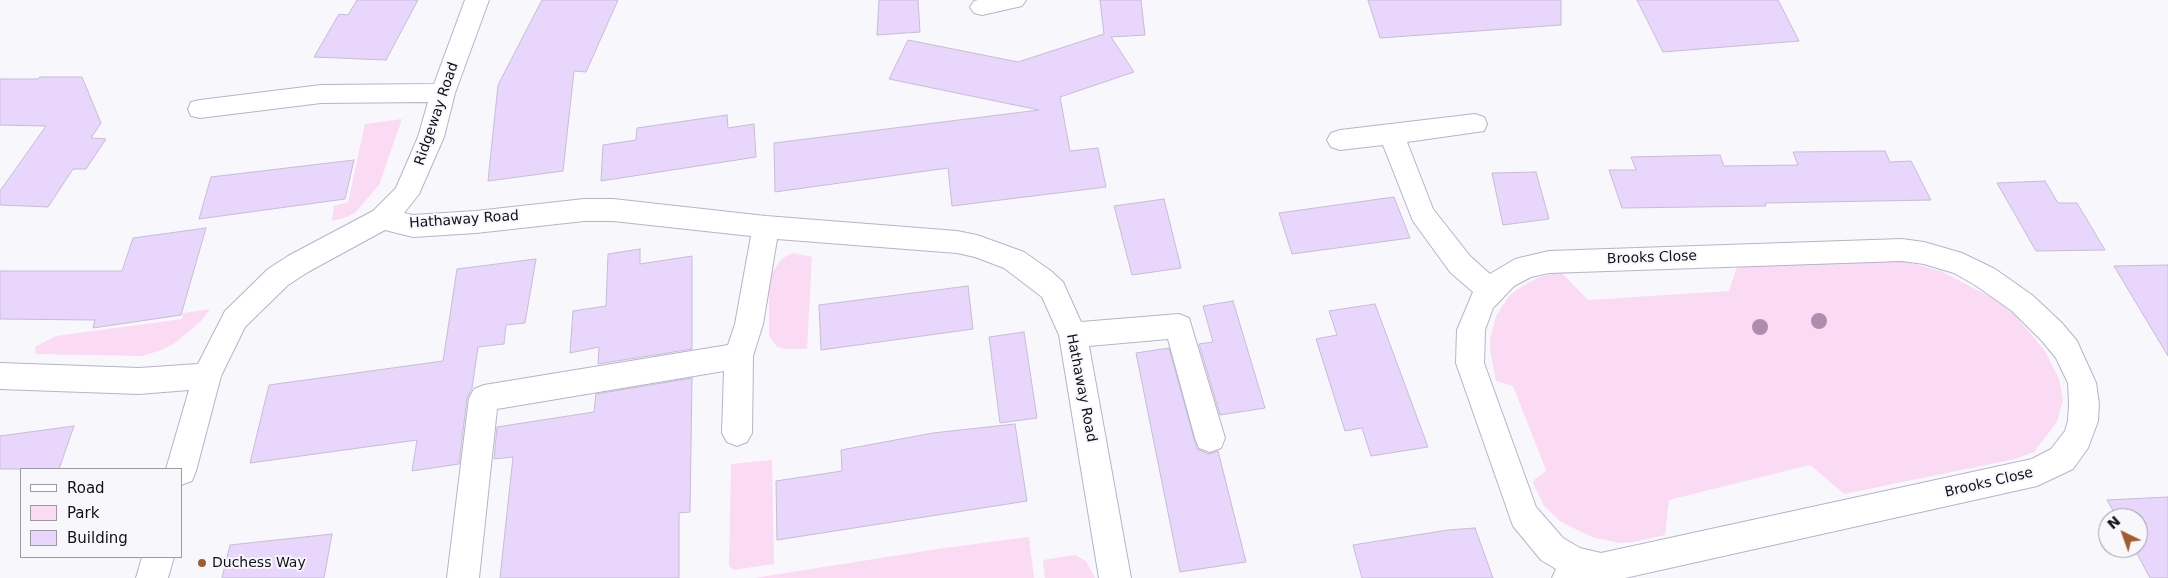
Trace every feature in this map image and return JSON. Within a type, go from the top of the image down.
[{"type":"street","name":"Ridgeway Road","points":[[382,219],[397,206],[412,184],[477,0]]},
{"type":"street","points":[[982,6],[1014,0]]},
{"type":"street","points":[[200,109],[321,94],[444,93]]},
{"type":"street","points":[[1340,140],[1475,124]]},
{"type":"street","points":[[1392,134],[1422,214],[1460,264],[1490,291]]},
{"type":"street","name":"Hathaway Road","points":[[382,219],[413,226],[476,222],[584,210],[613,210],[766,227],[957,242],[997,253],[1029,270],[1053,290],[1074,335],[1115,578]]},
{"type":"street","points":[[182,468],[207,376],[235,319],[272,282],[298,264],[382,219]]},
{"type":"street","points":[[737,432],[739,356],[749,324],[766,227]]},
{"type":"street","name":"Brooks Close","points":[[1902,250],[1924,253],[1962,264],[1985,277],[2022,303],[2052,332],[2067,350],[2082,383],[2083,421],[2077,438],[2062,459],[2038,472],[1601,568],[1571,570],[1524,516],[1470,363],[1469,346],[1481,303],[1490,291],[1504,278],[1525,267],[1549,262],[1902,250]]},
{"type":"street","points":[[1074,335],[1179,326],[1210,438]]},
{"type":"street","points":[[463,578],[484,398],[739,356]]},
{"type":"street","points":[[0,376],[140,381],[207,376]]},
{"type":"street","points":[[152,578],[158,558]]},
{"type":"green space","points":[[402,119],[379,185],[355,213],[332,221],[334,206],[348,202],[365,124]]},
{"type":"green space","points":[[794,253],[812,257],[807,349],[777,347],[769,336],[769,278],[781,260]]},
{"type":"green space","points":[[1903,261],[1941,271],[1992,298],[2014,314],[2045,351],[2059,379],[2063,400],[2057,422],[2034,452],[2015,459],[1844,494],[1810,465],[1669,500],[1665,535],[1634,542],[1619,543],[1592,537],[1561,522],[1544,506],[1533,483],[1546,470],[1513,386],[1496,381],[1490,350],[1490,339],[1496,316],[1509,296],[1518,289],[1539,277],[1561,272],[1588,300],[1729,291],[1737,267]]},
{"type":"green space","points":[[210,309],[201,321],[175,343],[159,351],[142,356],[36,354],[35,347],[56,336],[182,319],[183,313]]},
{"type":"green space","points":[[772,460],[774,564],[733,570],[729,566],[731,464]]},
{"type":"green space","points":[[1029,537],[1034,578],[754,578],[944,548]]},
{"type":"green space","points":[[1075,555],[1086,561],[1095,578],[1045,578],[1043,560]]},
{"type":"building","points":[[357,0],[418,0],[386,60],[314,57],[339,14],[348,15]]},
{"type":"building","points":[[542,0],[618,0],[586,72],[574,71],[563,171],[488,181],[498,85]]},
{"type":"building","points":[[879,0],[918,0],[920,32],[877,35]]},
{"type":"building","points":[[1100,0],[1141,0],[1145,35],[1111,37],[1134,72],[1060,97],[1070,151],[1098,148],[1106,187],[952,206],[948,168],[775,192],[774,143],[1039,110],[889,79],[908,40],[1018,62],[1104,34]]},
{"type":"building","points":[[1368,0],[1561,0],[1561,25],[1380,38]]},
{"type":"building","points":[[1637,0],[1778,0],[1799,41],[1663,52]]},
{"type":"building","points":[[40,77],[82,77],[101,123],[91,138],[106,139],[86,169],[73,169],[48,207],[0,205],[0,191],[46,126],[0,125],[0,79],[38,79]]},
{"type":"building","points":[[727,115],[728,128],[754,124],[756,157],[601,181],[603,145],[636,140],[637,128]]},
{"type":"building","points":[[1885,151],[1890,162],[1911,161],[1931,200],[1765,203],[1766,206],[1622,208],[1609,170],[1636,170],[1631,157],[1720,155],[1724,166],[1798,165],[1793,152]]},
{"type":"building","points":[[354,160],[345,199],[199,219],[211,177]]},
{"type":"building","points":[[1536,172],[1549,219],[1503,225],[1492,173]]},
{"type":"building","points":[[2045,181],[2058,203],[2077,203],[2105,250],[2036,251],[1997,183]]},
{"type":"building","points":[[1394,197],[1410,238],[1292,254],[1279,213]]},
{"type":"building","points":[[1164,199],[1181,268],[1132,275],[1114,206]]},
{"type":"building","points":[[206,228],[181,315],[93,328],[95,320],[0,319],[0,271],[122,271],[133,238]]},
{"type":"building","points":[[640,249],[640,264],[692,256],[692,349],[598,364],[599,347],[570,353],[573,311],[606,306],[608,254]]},
{"type":"building","points":[[536,259],[525,323],[506,325],[504,344],[478,347],[472,388],[467,398],[459,464],[412,471],[417,440],[250,463],[269,385],[443,361],[457,269]]},
{"type":"building","points":[[2168,265],[2168,356],[2114,266]]},
{"type":"building","points":[[968,286],[973,329],[821,350],[819,305]]},
{"type":"building","points":[[1233,301],[1265,408],[1220,415],[1199,344],[1213,342],[1203,306]]},
{"type":"building","points":[[1375,304],[1428,447],[1371,456],[1362,428],[1345,431],[1316,339],[1337,335],[1329,311]]},
{"type":"building","points":[[1024,332],[1037,418],[1000,423],[989,337]]},
{"type":"building","points":[[1169,348],[1197,449],[1209,454],[1218,451],[1246,562],[1180,572],[1136,353]]},
{"type":"building","points":[[692,378],[690,512],[679,513],[679,578],[500,578],[513,457],[494,459],[497,427],[594,412],[596,394]]},
{"type":"building","points":[[1015,424],[1027,501],[777,540],[776,481],[842,471],[841,450],[933,433]]},
{"type":"building","points":[[74,426],[59,468],[0,469],[0,436]]},
{"type":"building","points":[[2168,497],[2168,578],[2150,578],[2139,558],[2148,558],[2148,508],[2111,508],[2107,500]]},
{"type":"building","points":[[1475,528],[1493,578],[1362,578],[1353,545],[1448,530]]},
{"type":"building","points":[[332,534],[324,578],[222,578],[230,545]]},
{"type":"place","name":"Duchess Way","points":[[202,563]]}]
